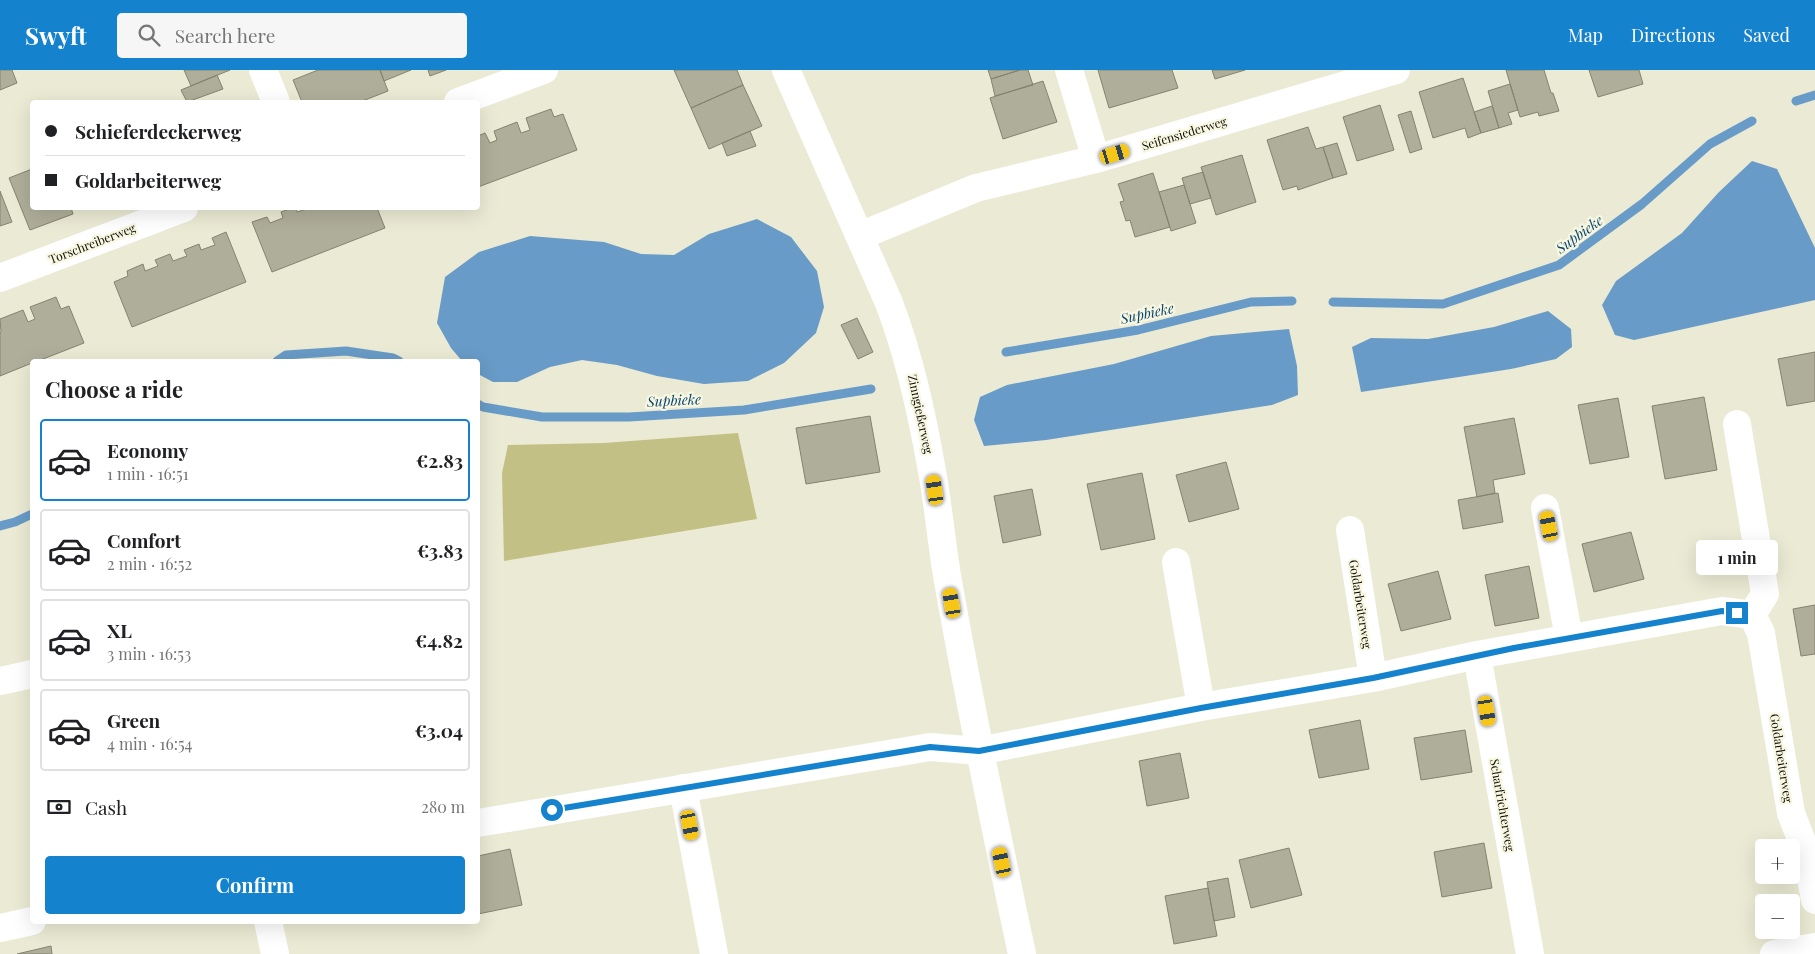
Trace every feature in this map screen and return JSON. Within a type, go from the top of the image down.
[{"type":"street","points":[[263,70],[275,100]]},
{"type":"street","points":[[463,100],[544,70]]},
{"type":"street","name":"Zinngießerweg","points":[[786,70],[892,312],[913,374],[933,472],[948,584],[979,751],[1022,954]]},
{"type":"street","points":[[1069,70],[1096,159]]},
{"type":"street","name":"Seifensiederweg","points":[[860,236],[976,188],[1096,159],[1396,70]]},
{"type":"street","name":"Torschreiberweg","points":[[0,278],[179,210]]},
{"type":"street","points":[[480,822],[930,747],[979,751],[1201,708],[1373,678],[1569,638],[1722,611],[1752,616],[1765,594],[1737,424]]},
{"type":"street","points":[[1545,508],[1569,638]]},
{"type":"street","name":"Goldarbeiterweg","points":[[1350,530],[1373,678]]},
{"type":"street","points":[[1176,562],[1201,708]]},
{"type":"street","name":"Goldarbeiterweg","points":[[1752,616],[1761,632],[1791,813],[1806,852],[1815,900]]},
{"type":"street","name":"Scharfrichterweg","points":[[1477,656],[1530,954]]},
{"type":"street","points":[[0,682],[30,674]]},
{"type":"street","points":[[683,788],[714,954]]},
{"type":"street","points":[[0,928],[30,921]]},
{"type":"street","points":[[269,924],[275,954]]},
{"type":"street","points":[[1774,954],[1815,947]]},
{"type":"shaded area","points":[[738,433],[757,519],[504,561],[502,473],[508,445],[604,443]]},
{"type":"water","points":[[1752,161],[1777,169],[1815,248],[1815,300],[1634,340],[1615,335],[1602,305],[1616,281],[1682,233],[1719,192]]},
{"type":"water","points":[[757,219],[791,237],[817,271],[824,307],[816,333],[784,363],[748,381],[704,384],[657,376],[617,365],[582,360],[550,367],[517,382],[493,382],[480,375],[480,359],[460,359],[451,348],[437,323],[445,277],[479,252],[530,236],[604,242],[641,254],[674,255],[709,234]]},
{"type":"water","points":[[1548,311],[1571,329],[1572,347],[1556,359],[1511,369],[1361,392],[1352,347],[1371,338],[1428,339],[1494,327]]},
{"type":"water","points":[[1289,329],[1297,366],[1298,395],[1272,405],[1046,440],[984,446],[974,420],[980,397],[1007,385],[1114,364],[1211,336]]},
{"type":"building","points":[[0,70],[12,70],[17,83],[0,90]]},
{"type":"building","points":[[184,70],[230,70],[191,86]]},
{"type":"building","points":[[318,70],[380,70],[388,91],[365,100],[301,100],[293,80]]},
{"type":"building","points":[[380,70],[411,70],[384,81]]},
{"type":"building","points":[[428,70],[446,70],[430,76]]},
{"type":"building","points":[[674,70],[737,70],[743,85],[691,108]]},
{"type":"building","points":[[988,70],[1020,70],[991,79]]},
{"type":"building","points":[[1020,70],[1028,70],[1033,85],[995,96],[991,79]]},
{"type":"building","points":[[1098,70],[1172,70],[1178,88],[1109,108]]},
{"type":"building","points":[[1212,70],[1245,70],[1215,79]]},
{"type":"building","points":[[1506,70],[1544,70],[1559,111],[1539,116],[1538,112],[1520,117]]},
{"type":"building","points":[[1589,70],[1639,70],[1643,84],[1598,97]]},
{"type":"building","points":[[217,75],[223,89],[193,100],[186,100],[181,90]]},
{"type":"building","points":[[1463,78],[1481,133],[1468,138],[1465,128],[1433,138],[1419,92]]},
{"type":"building","points":[[1043,81],[1057,122],[1003,139],[990,98]]},
{"type":"building","points":[[1510,84],[1518,110],[1508,113],[1512,124],[1499,128],[1488,91]]},
{"type":"building","points":[[743,85],[762,126],[709,149],[691,108]]},
{"type":"building","points":[[1380,105],[1394,150],[1357,161],[1343,117]]},
{"type":"building","points":[[1492,106],[1499,128],[1481,133],[1474,112]]},
{"type":"building","points":[[551,109],[554,117],[563,114],[577,150],[480,186],[480,135],[485,133],[490,143],[497,140],[494,131],[517,122],[521,133],[530,130],[526,118]]},
{"type":"building","points":[[1411,111],[1422,149],[1410,153],[1398,115]]},
{"type":"building","points":[[1308,127],[1316,149],[1323,147],[1333,178],[1298,190],[1297,186],[1283,190],[1267,140]]},
{"type":"building","points":[[750,131],[756,146],[727,156],[722,143]]},
{"type":"building","points":[[1337,143],[1347,174],[1333,178],[1323,147]]},
{"type":"building","points":[[1242,155],[1256,202],[1216,215],[1201,167]]},
{"type":"building","points":[[30,170],[30,210],[72,210],[73,214],[30,230],[9,178]]},
{"type":"building","points":[[1203,172],[1211,198],[1190,204],[1182,178]]},
{"type":"building","points":[[1153,173],[1170,227],[1135,237],[1130,220],[1126,221],[1120,202],[1124,201],[1118,184]]},
{"type":"building","points":[[1184,185],[1196,223],[1171,231],[1159,192]]},
{"type":"building","points":[[0,191],[12,222],[0,226]]},
{"type":"building","points":[[286,210],[296,210],[297,212],[304,210],[378,210],[385,228],[272,272],[252,222],[267,217],[270,223],[283,218],[281,212]]},
{"type":"building","points":[[226,232],[246,282],[132,327],[114,282],[128,276],[127,271],[143,264],[145,271],[158,266],[155,260],[170,254],[173,261],[187,256],[184,250],[199,244],[201,250],[215,245],[212,238]]},
{"type":"building","points":[[56,297],[61,309],[69,306],[84,343],[43,359],[30,359],[30,364],[0,376],[0,319],[23,310],[28,322],[35,319],[30,307]]},
{"type":"building","points":[[857,318],[873,352],[858,359],[841,325]]},
{"type":"building","points":[[1815,352],[1815,401],[1787,406],[1778,359]]},
{"type":"building","points":[[1704,397],[1717,470],[1665,479],[1652,406]]},
{"type":"building","points":[[1618,398],[1629,457],[1590,464],[1578,405]]},
{"type":"building","points":[[870,416],[880,472],[806,484],[796,428]]},
{"type":"building","points":[[1514,418],[1525,474],[1493,480],[1495,493],[1477,497],[1464,427]]},
{"type":"building","points":[[1226,462],[1239,509],[1189,522],[1176,475]]},
{"type":"building","points":[[1142,473],[1155,539],[1101,550],[1087,484]]},
{"type":"building","points":[[1032,489],[1041,535],[1003,543],[994,496]]},
{"type":"building","points":[[1498,493],[1503,522],[1463,529],[1458,500]]},
{"type":"building","points":[[1631,532],[1644,579],[1594,592],[1582,544]]},
{"type":"building","points":[[1529,566],[1539,618],[1495,626],[1485,575]]},
{"type":"building","points":[[1438,571],[1451,619],[1401,631],[1388,584]]},
{"type":"building","points":[[1815,605],[1815,654],[1801,656],[1793,609]]},
{"type":"building","points":[[1360,720],[1369,769],[1319,778],[1309,730]]},
{"type":"building","points":[[1465,730],[1472,772],[1421,780],[1414,738]]},
{"type":"building","points":[[1180,753],[1189,798],[1147,806],[1139,761]]},
{"type":"building","points":[[1484,843],[1492,888],[1442,897],[1434,852]]},
{"type":"building","points":[[1289,848],[1302,895],[1251,908],[1239,860]]},
{"type":"building","points":[[510,849],[522,905],[480,914],[480,856]]},
{"type":"building","points":[[1228,878],[1235,917],[1214,921],[1207,882]]},
{"type":"building","points":[[1208,888],[1217,936],[1174,944],[1165,896]]},
{"type":"building","points":[[51,946],[52,954],[17,954]]},
{"type":"waterway","name":"Supbieke","points":[[1796,101],[1815,95]]},
{"type":"waterway","name":"Supbieke","points":[[1333,302],[1443,304],[1559,265],[1642,204],[1710,144],[1752,121]]},
{"type":"waterway","name":"Supbieke","points":[[1006,352],[1138,330],[1251,302],[1292,301]]},
{"type":"waterway","name":"Supbieke","points":[[280,359],[286,355],[346,351],[395,359]]},
{"type":"waterway","name":"Supbieke","points":[[480,405],[542,417],[629,417],[744,410],[871,389]]},
{"type":"waterway","name":"Supbieke","points":[[0,526],[30,515]]},
{"type":"route","points":[[552,810],[930,747],[979,751],[1201,708],[1373,678],[1569,638],[1722,611],[1737,613]]}]
